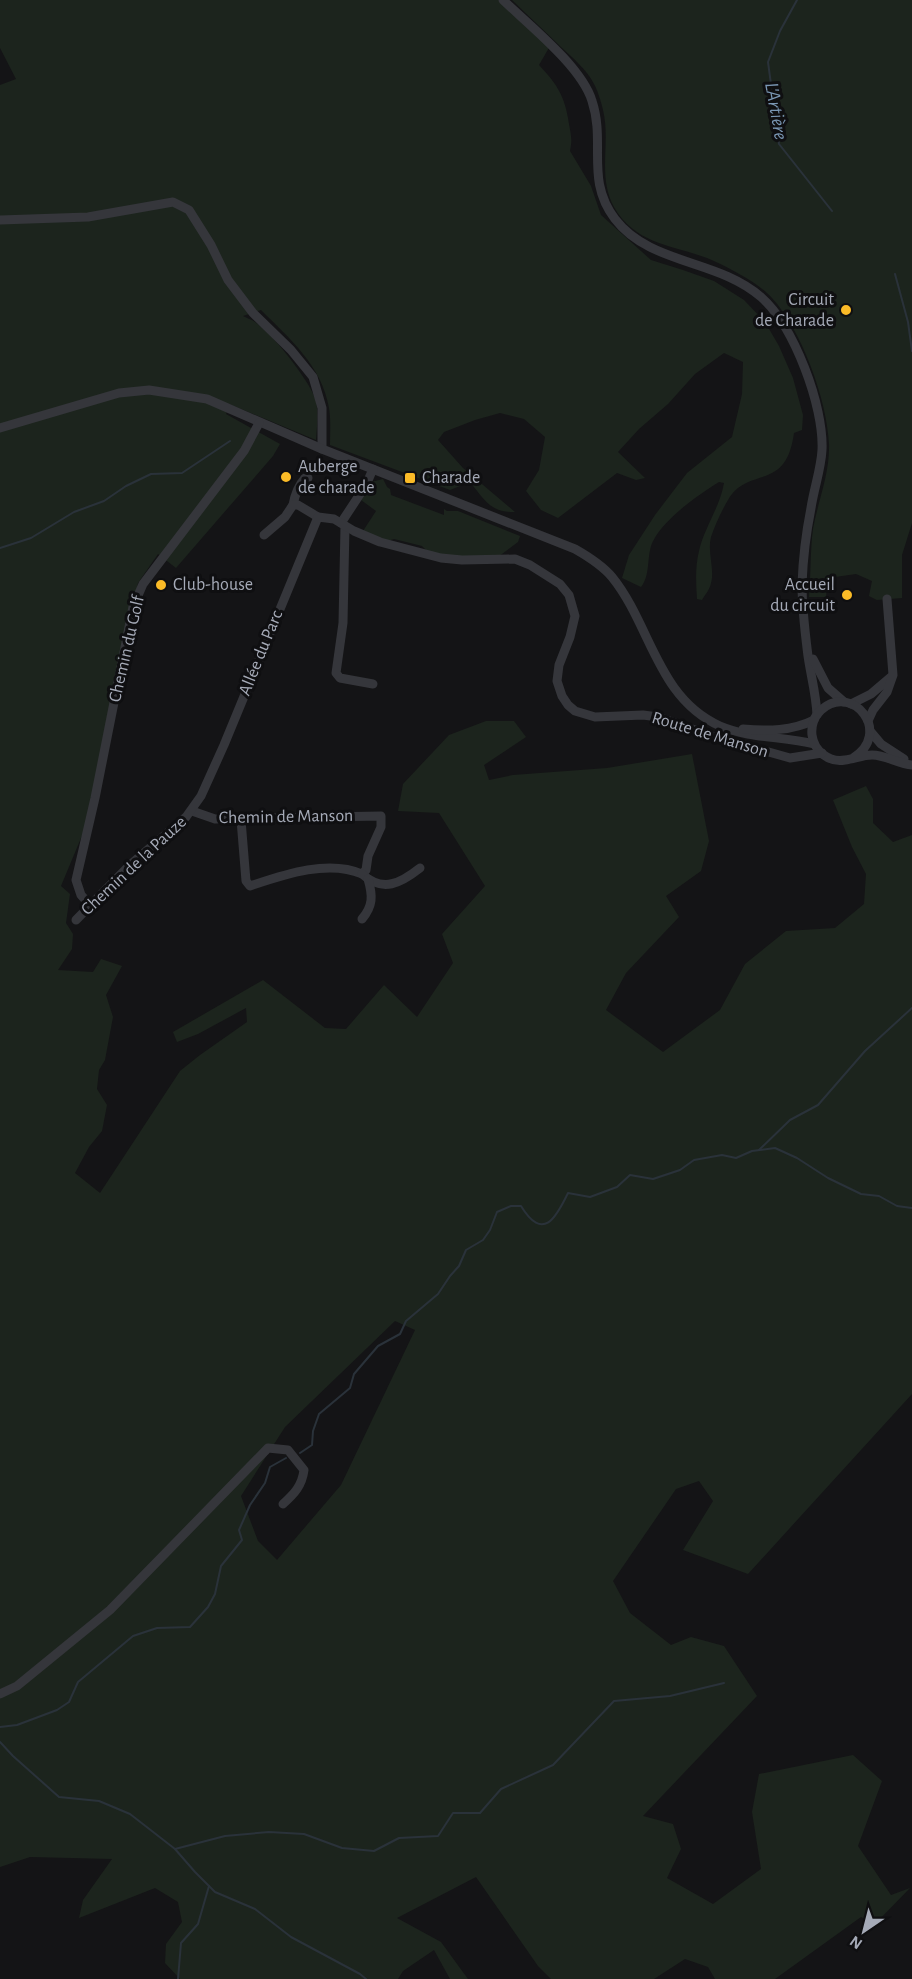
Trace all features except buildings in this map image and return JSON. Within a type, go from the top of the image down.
[{"type":"street","points":[[503,0],[575,70],[589,92],[595,109],[597,126],[598,180],[605,203],[616,221],[647,246],[718,272],[751,290],[776,313],[796,348],[816,407],[822,442],[821,461],[803,561],[802,605],[808,658],[816,693],[812,736],[814,744],[822,753],[837,760],[871,755],[912,764]]},
{"type":"street","points":[[0,220],[88,217],[173,202],[189,210],[211,245],[228,280],[253,313],[313,377],[322,408],[322,449]]},
{"type":"street","points":[[0,428],[119,393],[149,390],[207,399],[322,449],[565,544],[587,556],[603,567],[613,579],[631,608],[662,671],[672,686],[699,714],[733,731],[814,744]]},
{"type":"street","name":"Chemin du Golf","points":[[90,905],[81,895],[76,880],[95,798],[133,607],[143,584],[237,460],[259,423]]},
{"type":"street","points":[[373,469],[343,524],[343,622],[336,673],[340,678],[373,684]]},
{"type":"street","points":[[264,535],[285,517],[294,505],[294,496],[301,483],[308,478]]},
{"type":"street","points":[[294,505],[318,517],[330,518],[343,524]]},
{"type":"street","name":"Allée du Parc","points":[[192,811],[224,745],[318,517]]},
{"type":"street","name":"Route de Manson","points":[[343,524],[380,542],[441,558],[515,559],[530,565],[560,584],[569,595],[575,616],[559,665],[557,681],[562,696],[575,711],[595,717],[643,715],[658,717],[712,736],[794,758],[822,753]]},
{"type":"street","points":[[853,758],[868,744],[873,710],[887,692],[893,675],[887,599]]},
{"type":"street","points":[[806,635],[828,688],[863,712],[881,744],[912,764]]},
{"type":"street","points":[[733,731],[786,729],[800,726],[833,703],[848,703],[871,694],[893,675]]},
{"type":"street","name":"Chemin de la Pauze","points":[[76,920],[130,865],[192,811]]},
{"type":"street","name":"Chemin de Manson","points":[[192,811],[215,819],[241,820],[381,816],[381,827],[368,856],[365,877]]},
{"type":"street","points":[[241,820],[246,881],[250,886],[293,872],[328,869],[354,870],[383,885],[395,884],[420,868]]},
{"type":"street","points":[[362,919],[370,910],[372,893],[365,877]]},
{"type":"street","points":[[0,1694],[17,1686],[110,1610],[268,1448],[288,1450],[304,1470],[303,1481],[295,1493],[283,1504]]},
{"type":"shaded area","points":[[0,0],[503,0],[550,46],[539,65],[561,95],[571,134],[570,151],[591,186],[601,215],[651,260],[714,281],[744,300],[765,322],[793,378],[803,415],[802,430],[794,433],[790,452],[783,464],[766,476],[746,483],[728,500],[711,537],[712,578],[710,587],[702,600],[697,599],[698,557],[701,542],[719,501],[724,483],[719,482],[701,494],[662,528],[651,546],[647,573],[641,587],[622,578],[629,555],[655,515],[687,473],[732,437],[742,394],[743,362],[724,353],[695,374],[668,404],[639,429],[618,452],[645,478],[636,480],[617,473],[558,518],[541,510],[526,491],[539,470],[545,437],[524,419],[500,413],[444,432],[438,440],[463,468],[515,512],[506,512],[488,504],[470,482],[450,490],[330,445],[329,408],[320,379],[312,366],[261,310],[243,316],[255,322],[271,336],[311,390],[317,408],[316,440],[229,404],[226,414],[280,444],[273,456],[176,568],[158,554],[138,583],[96,802],[61,886],[70,894],[66,923],[73,934],[72,949],[58,970],[93,972],[101,959],[122,966],[106,995],[113,1017],[105,1060],[99,1070],[97,1089],[107,1105],[102,1131],[89,1147],[75,1173],[100,1193],[180,1071],[247,1022],[246,1008],[198,1034],[177,1042],[173,1032],[263,980],[325,1028],[346,1029],[384,985],[417,1017],[453,963],[442,934],[485,886],[439,813],[398,811],[403,784],[449,735],[486,721],[514,721],[526,737],[484,765],[489,780],[513,775],[607,768],[692,754],[709,841],[701,871],[666,896],[679,917],[626,973],[606,1010],[663,1052],[720,1010],[745,964],[786,931],[835,928],[864,904],[866,874],[833,800],[866,786],[873,799],[873,823],[893,842],[912,835],[912,1394],[748,1574],[683,1550],[713,1501],[699,1481],[676,1489],[613,1581],[630,1613],[671,1645],[691,1637],[724,1646],[757,1696],[643,1816],[673,1824],[681,1849],[667,1878],[713,1904],[761,1869],[752,1812],[759,1774],[853,1755],[882,1781],[858,1846],[891,1895],[910,1888],[875,1924],[861,1917],[775,1979],[715,1979],[708,1967],[685,1959],[654,1979],[551,1979],[538,1966],[476,1877],[397,1918],[441,1942],[468,1979],[450,1979],[434,1950],[403,1971],[398,1979],[180,1979],[165,1963],[166,1944],[182,1922],[178,1902],[155,1888],[79,1918],[83,1900],[112,1859],[30,1857],[0,1867],[0,85],[16,79],[0,48]],"holes":[[[395,1321],[415,1330],[341,1485],[277,1560],[258,1541],[241,1496],[285,1427]]]},
{"type":"shaded area","name":"Circuit de Charade","points":[[512,0],[912,0],[912,523],[902,555],[902,598],[877,600],[869,596],[872,581],[856,574],[828,578],[826,597],[809,597],[813,529],[826,476],[829,444],[818,387],[803,347],[783,312],[772,298],[751,281],[707,258],[655,242],[632,229],[623,219],[614,207],[606,183],[605,122],[595,87],[579,64]]},
{"type":"shaded area","points":[[383,479],[391,495],[444,515],[444,509],[458,511],[520,536],[518,542],[498,557],[457,557],[428,552],[422,546],[394,539],[382,540],[374,537],[363,531],[376,511],[361,500],[371,482]]},
{"type":"waterway","name":"L'Artière","points":[[797,0],[780,31],[768,62],[779,144],[832,211]]},
{"type":"waterway","name":"L'Artière","points":[[895,274],[908,322],[912,351]]},
{"type":"waterway","points":[[0,548],[31,538],[74,512],[104,501],[126,486],[151,474],[182,473],[230,441]]},
{"type":"waterway","points":[[759,1150],[790,1120],[818,1105],[865,1051],[912,1008]]},
{"type":"waterway","points":[[300,1453],[312,1445],[313,1431],[319,1414],[350,1388],[354,1374],[378,1346],[400,1334],[406,1321],[438,1294],[459,1266],[466,1250],[483,1240],[497,1212],[511,1206],[521,1206],[529,1217],[536,1223],[542,1224],[554,1218],[568,1193],[590,1197],[617,1187],[630,1175],[653,1179],[680,1170],[694,1160],[722,1155],[736,1158],[752,1151],[775,1148],[861,1194],[879,1196],[897,1206],[912,1208]]},
{"type":"waterway","points":[[0,1727],[17,1725],[57,1710],[69,1702],[78,1682],[133,1636],[157,1628],[190,1627],[208,1607],[215,1594],[221,1566],[242,1540],[239,1530],[250,1505],[265,1483],[270,1467],[286,1458]]},
{"type":"waterway","points":[[175,1849],[225,1836],[269,1832],[304,1834],[342,1848],[374,1851],[399,1838],[438,1836],[453,1813],[480,1813],[501,1789],[553,1765],[614,1701],[670,1696],[724,1683]]},
{"type":"waterway","points":[[0,1742],[59,1797],[99,1801],[130,1814],[175,1849],[215,1892],[255,1909],[291,1937],[366,1979]]},
{"type":"waterway","points":[[178,1979],[181,1943],[198,1924],[209,1886]]},
{"type":"place","name":"Circuit de Charade","points":[[846,310]]},
{"type":"place","name":"Auberge de charade","points":[[286,477]]},
{"type":"place","name":"Charade","points":[[410,478]]},
{"type":"place","name":"Club-house","points":[[161,585]]},
{"type":"place","name":"Accueil du circuit","points":[[847,595]]}]
